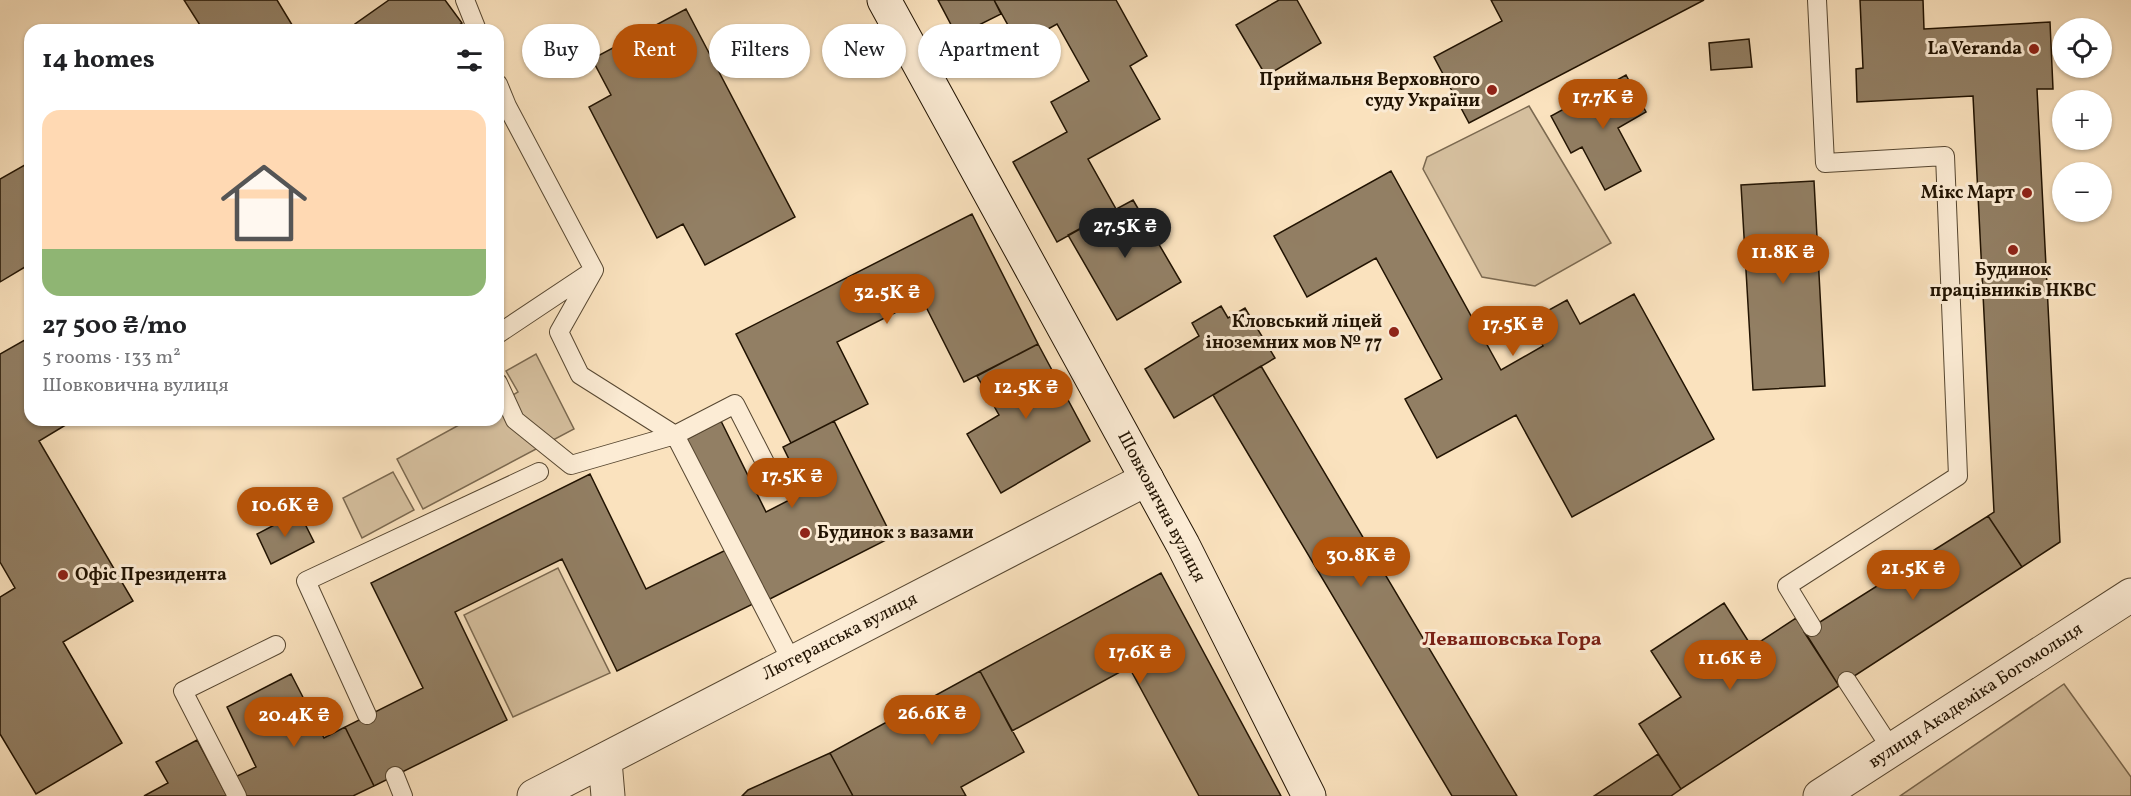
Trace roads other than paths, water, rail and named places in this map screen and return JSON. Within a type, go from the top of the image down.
[{"type":"street","name":"Шовковична вулиця","points":[[884,0],[1183,545],[1309,796]]},
{"type":"street","name":"Лютеранська вулиця","points":[[534,796],[1147,479]]},
{"type":"street","name":"вулиця Академіка Богомольця","points":[[1820,796],[2131,594]]},
{"type":"street","points":[[604,761],[608,796]]},
{"type":"lane","points":[[465,0],[475,24]]},
{"type":"lane","points":[[1812,627],[1787,586],[1958,476],[1945,156],[1826,163],[1817,0]]},
{"type":"lane","points":[[504,99],[594,270]]},
{"type":"lane","points":[[504,330],[594,270]]},
{"type":"lane","points":[[594,270],[560,332],[580,375],[675,435],[792,662]]},
{"type":"lane","points":[[504,396],[515,420],[571,465],[675,435],[735,404],[777,486]]},
{"type":"lane","points":[[367,715],[306,581],[539,472]]},
{"type":"lane","points":[[237,796],[183,691],[276,645]]},
{"type":"lane","points":[[1847,681],[1892,750]]},
{"type":"lane","points":[[394,776],[404,796]]},
{"type":"place","name":"La Veranda","points":[[2034,49]]},
{"type":"place","name":"Приймальня Верховного суду України","points":[[1492,90]]},
{"type":"place","name":"Мікс Март","points":[[2027,193]]},
{"type":"place","name":"Будинок працівників НКВС","points":[[2013,250]]},
{"type":"place","name":"Кловський ліцей іноземних мов № 77","points":[[1394,332]]},
{"type":"place","name":"Будинок з вазами","points":[[805,533]]},
{"type":"place","name":"Офіс Президента","points":[[63,575]]},
{"type":"district","name":"Левашовська Гора","points":[[1512,640]]}]
